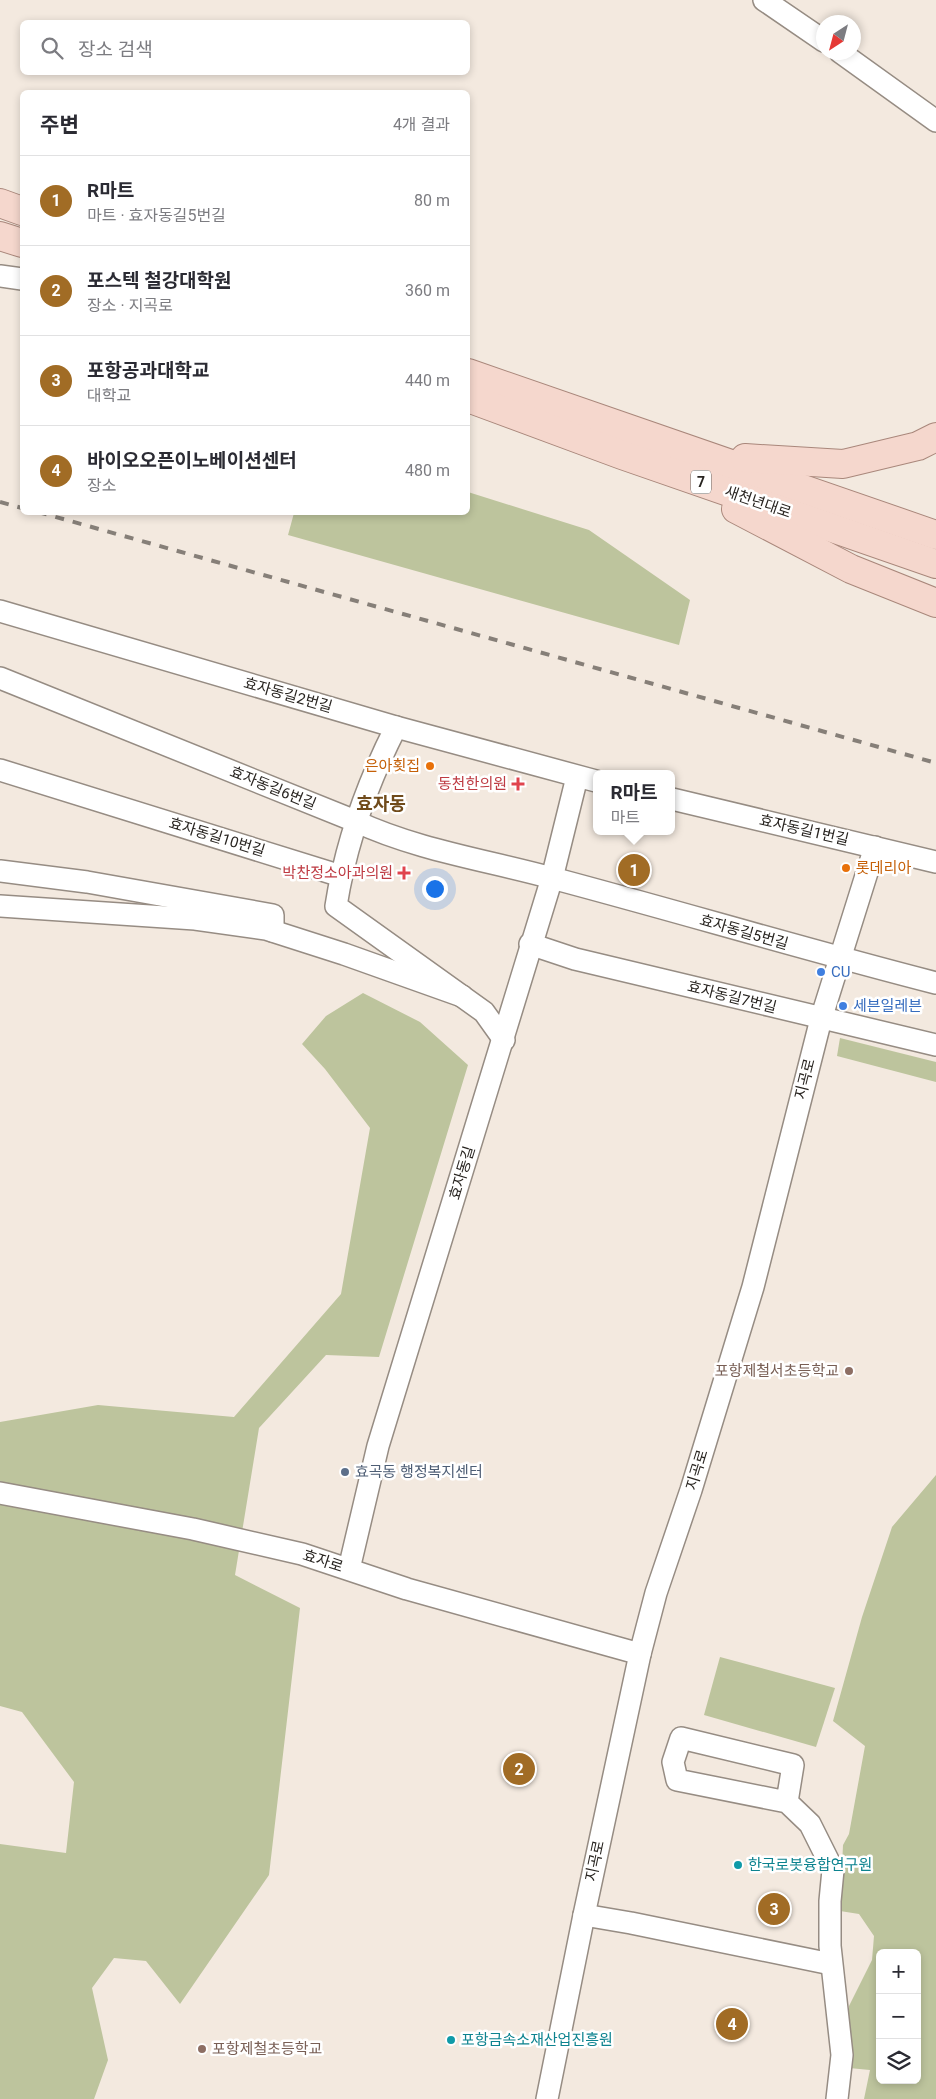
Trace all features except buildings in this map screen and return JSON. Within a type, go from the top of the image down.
[{"type":"main road","points":[[0,203],[20,211]]},
{"type":"main road","points":[[0,236],[20,243]]},
{"type":"main road","name":"새천년대로","points":[[470,373],[936,535]]},
{"type":"main road","name":"새천년대로","points":[[470,399],[648,464],[936,564]]},
{"type":"main road","points":[[642,434],[748,459],[843,464],[918,446],[936,437]]},
{"type":"main road","points":[[648,464],[851,569],[936,603]]},
{"type":"street","points":[[764,0],[816,36]]},
{"type":"street","points":[[851,60],[936,121]]},
{"type":"street","points":[[0,276],[20,279]]},
{"type":"street","name":"효자동길2번길","points":[[0,611],[396,727],[587,779]]},
{"type":"street","name":"효자동길6번길","points":[[0,678],[388,836],[552,878]]},
{"type":"street","points":[[396,727],[376,765],[355,821],[341,876],[336,906],[484,1012],[504,1040]]},
{"type":"street","name":"효자동길10번길","points":[[0,770],[341,876]]},
{"type":"street","name":"효자동길","points":[[349,1569],[378,1446],[504,1040],[530,944],[587,779]]},
{"type":"street","name":"효자동길1번길","points":[[675,800],[936,862]]},
{"type":"street","name":"지곡로","points":[[548,2099],[584,1916],[640,1654],[656,1593],[691,1490],[753,1287],[821,1019],[875,847]]},
{"type":"street","points":[[0,871],[87,882],[273,915],[273,931]]},
{"type":"street","name":"효자동길5번길","points":[[552,878],[840,959],[936,983]]},
{"type":"street","points":[[0,906],[194,920],[273,931],[462,996]]},
{"type":"street","name":"효자동길7번길","points":[[530,944],[576,959],[936,1045]]},
{"type":"street","name":"효자로","points":[[0,1493],[193,1529],[302,1554],[407,1589],[640,1654]]},
{"type":"street","points":[[787,1802],[793,1765],[681,1738],[673,1762],[677,1780],[787,1802],[810,1824],[833,1870],[830,1902],[831,1964],[842,2055],[837,2099]]},
{"type":"street","points":[[584,1916],[631,1922],[831,1964]]},
{"type":"green space","points":[[470,493],[589,530],[690,600],[679,645],[288,535],[293,515],[470,515]]},
{"type":"green space","points":[[363,993],[420,1022],[468,1065],[379,1357],[326,1355],[259,1428],[235,1575],[300,1608],[269,1875],[180,2004],[146,1961],[114,1958],[92,1988],[108,2060],[94,2099],[0,2099],[0,1844],[66,1853],[74,1782],[22,1712],[0,1706],[0,1422],[98,1405],[234,1417],[341,1294],[370,1128],[325,1069],[302,1044],[326,1016]]},
{"type":"green space","points":[[840,1038],[936,1062],[936,1082],[837,1056]]},
{"type":"green space","points":[[936,1475],[936,2099],[864,2099],[870,2070],[849,2068],[849,2006],[872,1960],[874,1936],[859,1914],[840,1911],[843,1845],[849,1834],[865,1746],[833,1721],[862,1617],[892,1527]]},
{"type":"green space","points":[[720,1657],[835,1688],[816,1747],[704,1715]]},
{"type":"railway","points":[[0,502],[20,507]]},
{"type":"railway","points":[[49,515],[936,763]]},
{"type":"place","name":"은아횟집","points":[[430,766]]},
{"type":"place","name":"동천한의원","points":[[518,784]]},
{"type":"place","name":"롯데리아","points":[[846,868]]},
{"type":"place","name":"R마트","points":[[634,870]]},
{"type":"place","name":"박찬정소아과의원","points":[[404,873]]},
{"type":"place","name":"CU","points":[[821,972]]},
{"type":"place","name":"세븐일레븐","points":[[843,1006]]},
{"type":"place","name":"포항제철서초등학교","points":[[849,1371]]},
{"type":"place","name":"효곡동 행정복지센터","points":[[345,1472]]},
{"type":"place","name":"포스텍 철강대학원","points":[[519,1769]]},
{"type":"place","name":"한국로봇융합연구원","points":[[738,1865]]},
{"type":"place","name":"포항공과대학교","points":[[774,1909]]},
{"type":"place","name":"바이오오픈이노베이션센터","points":[[732,2024]]},
{"type":"place","name":"포항금속소재산업진흥원","points":[[451,2040]]},
{"type":"place","name":"포항제철초등학교","points":[[202,2049]]},
{"type":"district","name":"효자동","points":[[381,804]]}]
